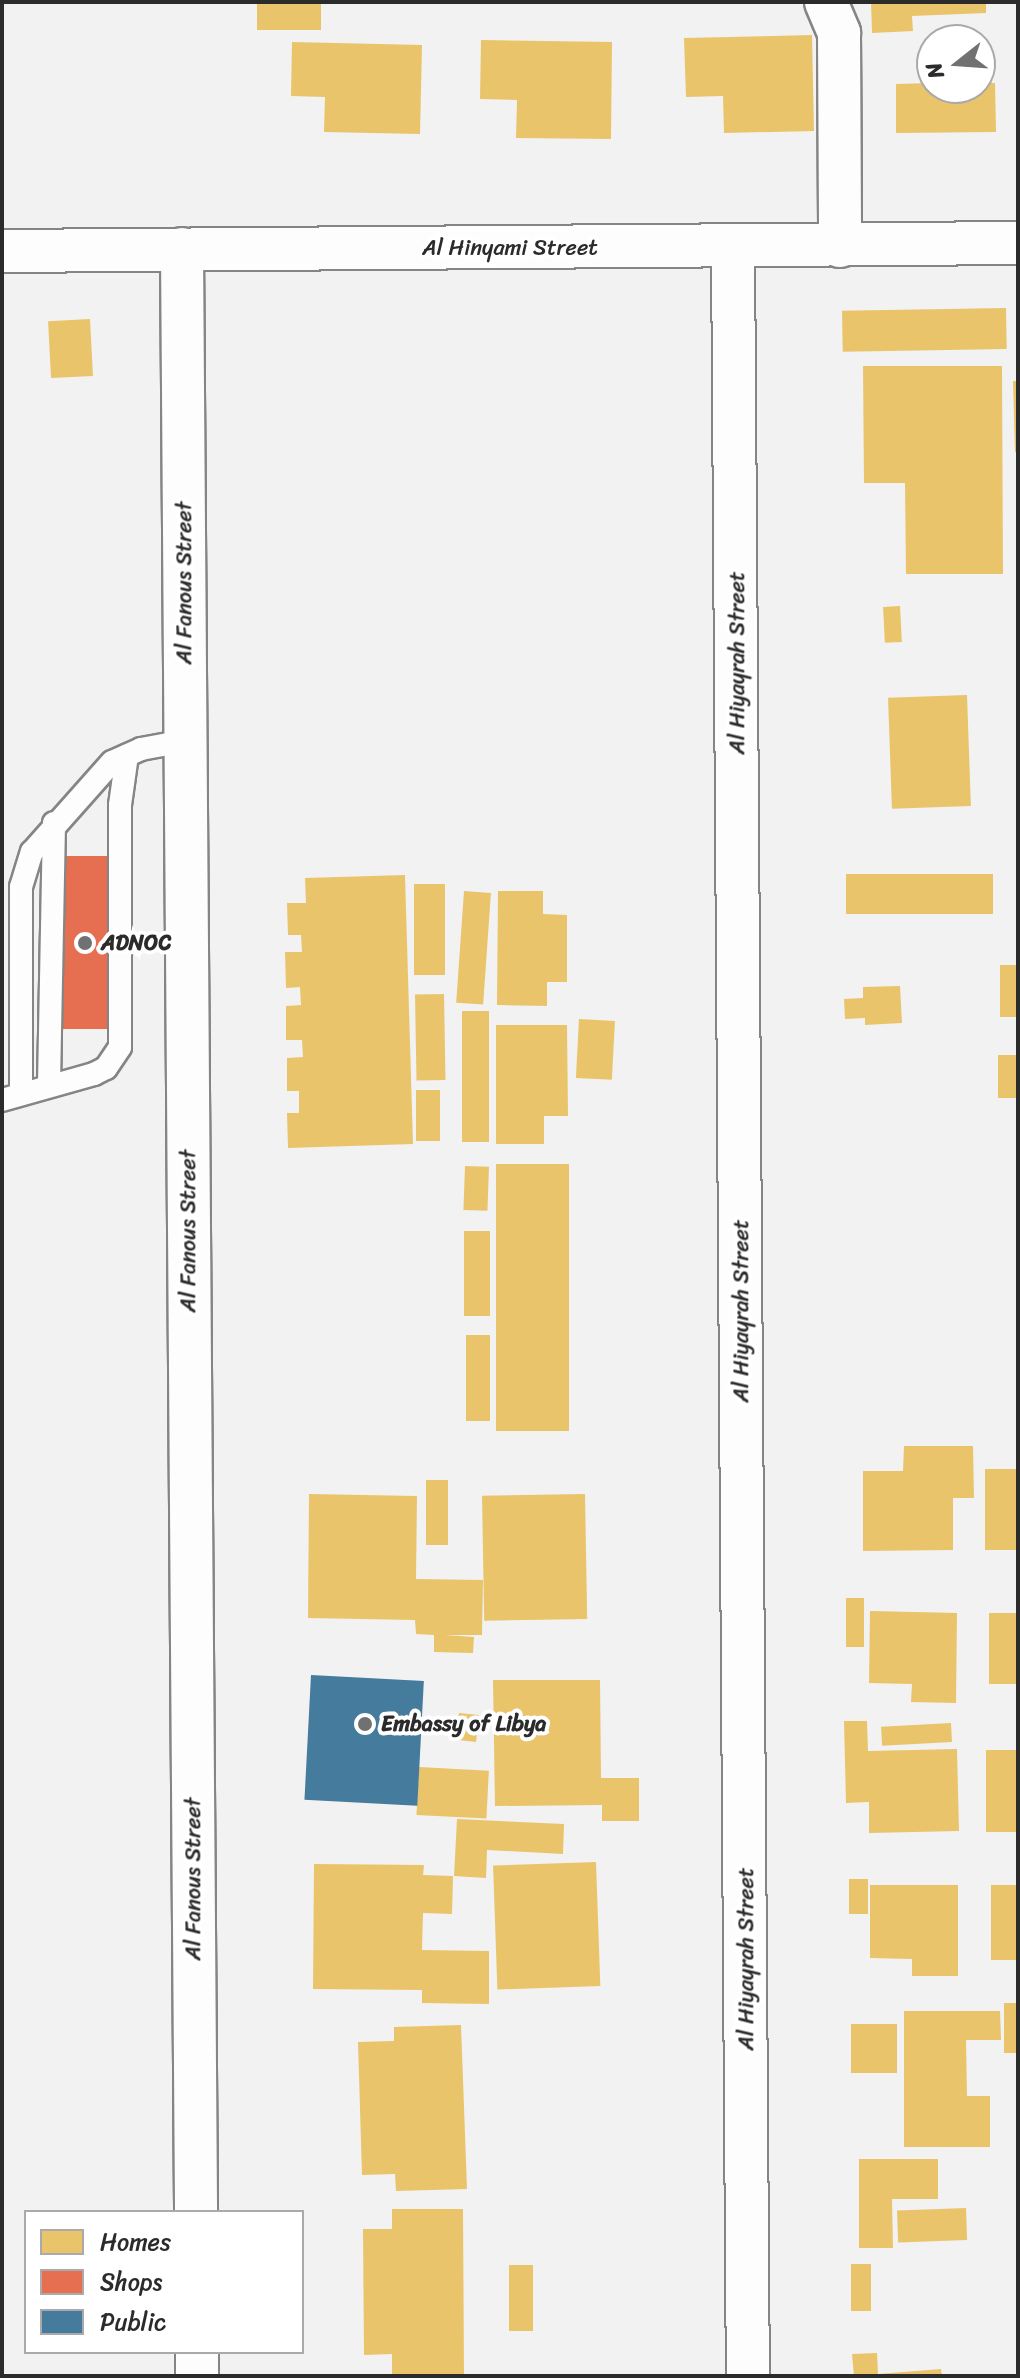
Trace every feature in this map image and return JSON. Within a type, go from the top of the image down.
[{"type":"street","points":[[826,2],[839,33],[840,246]]},
{"type":"street","name":"Al Hinyami Street","points":[[2,251],[1018,243]]},
{"type":"street","name":"Al Hiyayrah Street","points":[[733,247],[748,2376]]},
{"type":"street","name":"Al Fanous Street","points":[[182,249],[196,2210]]},
{"type":"street","points":[[197,2354],[197,2376]]},
{"type":"lane","points":[[127,755],[120,805],[120,1047],[106,1068],[12,1096],[21,887],[32,852],[54,823],[112,762],[127,755],[184,741]]},
{"type":"lane","points":[[49,1084],[54,823]]},
{"type":"building: Homes","points":[[257,2],[321,2],[321,30],[257,30]]},
{"type":"building: Homes","points":[[871,2],[986,2],[986,13],[912,16],[913,31],[872,33]]},
{"type":"building: Homes","points":[[812,35],[814,131],[724,133],[723,96],[686,97],[684,38]]},
{"type":"building: Homes","points":[[481,40],[612,42],[611,139],[516,138],[517,100],[480,99]]},
{"type":"building: Homes","points":[[292,42],[422,45],[420,134],[324,132],[325,97],[291,96]]},
{"type":"building: Homes","points":[[916,83],[916,104],[995,104],[996,132],[896,133],[896,84]]},
{"type":"building: Homes","points":[[1006,308],[1007,349],[843,352],[842,311]]},
{"type":"building: Homes","points":[[90,319],[93,376],[51,378],[48,321]]},
{"type":"building: Homes","points":[[863,366],[1002,366],[1003,574],[906,574],[905,483],[864,483]]},
{"type":"building: Homes","points":[[1013,381],[1018,381],[1018,452],[1015,452]]},
{"type":"building: Homes","points":[[900,606],[902,642],[885,643],[883,607]]},
{"type":"building: Homes","points":[[967,695],[971,806],[892,809],[888,698]]},
{"type":"building: Homes","points":[[846,874],[993,874],[993,914],[846,914]]},
{"type":"building: Homes","points":[[405,875],[413,1144],[288,1148],[287,1113],[299,1113],[299,1091],[287,1091],[287,1058],[303,1057],[302,1040],[286,1040],[286,1006],[301,1005],[300,987],[286,988],[285,952],[302,952],[301,935],[288,935],[287,903],[306,903],[305,878]]},
{"type":"building: Homes","points":[[414,884],[445,884],[445,975],[414,975]]},
{"type":"building: Homes","points":[[464,891],[491,893],[483,1005],[456,1003]]},
{"type":"building: Homes","points":[[498,891],[543,891],[543,914],[567,915],[567,982],[547,982],[547,1006],[497,1005]]},
{"type":"building: Homes","points":[[1000,965],[1018,965],[1018,1017],[1000,1017]]},
{"type":"building: Homes","points":[[900,986],[902,1023],[865,1025],[865,1018],[845,1019],[844,999],[863,998],[863,987]]},
{"type":"building: Homes","points":[[444,994],[446,1080],[417,1080],[415,995]]},
{"type":"building: Homes","points":[[462,1011],[489,1011],[489,1142],[462,1142]]},
{"type":"building: Homes","points":[[579,1019],[615,1021],[612,1080],[576,1078]]},
{"type":"building: Homes","points":[[496,1025],[567,1025],[568,1116],[544,1116],[544,1144],[496,1144]]},
{"type":"building: Homes","points":[[998,1055],[1018,1055],[1018,1098],[998,1098]]},
{"type":"building: Homes","points":[[416,1090],[440,1090],[440,1141],[416,1141]]},
{"type":"building: Homes","points":[[496,1164],[569,1164],[569,1431],[496,1431]]},
{"type":"building: Homes","points":[[465,1166],[489,1167],[487,1211],[463,1210]]},
{"type":"building: Homes","points":[[464,1231],[490,1231],[490,1316],[464,1316]]},
{"type":"building: Homes","points":[[466,1335],[490,1335],[490,1421],[466,1421]]},
{"type":"building: Homes","points":[[904,1446],[973,1446],[974,1498],[953,1498],[953,1550],[863,1551],[863,1471],[903,1471]]},
{"type":"building: Homes","points":[[985,1469],[1018,1469],[1018,1550],[985,1550]]},
{"type":"building: Homes","points":[[426,1480],[448,1480],[448,1545],[426,1545]]},
{"type":"building: Homes","points":[[309,1494],[417,1496],[416,1579],[483,1580],[482,1635],[445,1635],[474,1637],[473,1653],[434,1652],[434,1635],[416,1634],[415,1620],[308,1618]]},
{"type":"building: Homes","points":[[585,1494],[587,1619],[484,1621],[482,1496]]},
{"type":"building: Homes","points":[[846,1598],[864,1598],[864,1647],[846,1647]]},
{"type":"building: Homes","points":[[870,1611],[957,1613],[956,1703],[911,1702],[912,1684],[869,1683]]},
{"type":"building: Homes","points":[[989,1613],[1018,1613],[1018,1684],[989,1684]]},
{"type":"building: Homes","points":[[493,1680],[600,1680],[601,1778],[639,1778],[639,1821],[602,1821],[602,1805],[495,1806]]},
{"type":"building: Homes","points":[[459,1713],[479,1715],[476,1742],[456,1740]]},
{"type":"building: Homes","points":[[844,1721],[867,1721],[868,1751],[957,1749],[959,1831],[869,1833],[869,1802],[846,1803]]},
{"type":"building: Homes","points":[[951,1723],[952,1742],[882,1746],[881,1727]]},
{"type":"building: Homes","points":[[986,1750],[1018,1750],[1018,1832],[986,1832]]},
{"type":"building: Homes","points":[[419,1767],[489,1771],[486,1819],[416,1815]]},
{"type":"building: Homes","points":[[457,1819],[564,1824],[563,1854],[487,1850],[486,1878],[454,1876]]},
{"type":"building: Homes","points":[[596,1862],[600,1986],[497,1990],[493,1866]]},
{"type":"building: Homes","points":[[314,1864],[424,1865],[423,1875],[453,1876],[452,1914],[423,1913],[422,1950],[489,1951],[489,2004],[422,2003],[422,1990],[313,1989]]},
{"type":"building: Homes","points":[[849,1879],[868,1879],[868,1914],[849,1914]]},
{"type":"building: Homes","points":[[870,1885],[958,1885],[958,1976],[912,1976],[912,1959],[870,1958]]},
{"type":"building: Homes","points":[[991,1885],[1018,1885],[1018,1960],[991,1960]]},
{"type":"building: Homes","points":[[1004,2003],[1018,2003],[1018,2053],[1004,2053]]},
{"type":"building: Homes","points":[[904,2011],[1000,2011],[1001,2040],[966,2040],[967,2096],[990,2096],[990,2147],[904,2147]]},
{"type":"building: Homes","points":[[851,2024],[897,2024],[897,2073],[851,2073]]},
{"type":"building: Homes","points":[[461,2025],[467,2189],[396,2191],[395,2174],[362,2175],[358,2042],[394,2041],[394,2027]]},
{"type":"building: Homes","points":[[859,2159],[938,2159],[938,2199],[892,2199],[893,2248],[859,2248]]},
{"type":"building: Homes","points":[[966,2208],[967,2240],[898,2242],[897,2210]]},
{"type":"building: Homes","points":[[392,2209],[463,2209],[464,2375],[392,2375],[392,2354],[364,2355],[363,2229],[392,2229]]},
{"type":"building: Homes","points":[[851,2264],[871,2264],[871,2311],[851,2311]]},
{"type":"building: Homes","points":[[509,2265],[533,2265],[533,2331],[509,2331]]},
{"type":"building: Homes","points":[[877,2353],[878,2374],[941,2369],[942,2376],[854,2376],[852,2354]]},
{"type":"building: Shops","name":"ADNOC","points":[[59,856],[109,856],[109,1029],[59,1029]]},
{"type":"building: Public","name":"Embassy of Libya","points":[[311,1675],[424,1681],[417,1806],[304,1800]]},
{"type":"place","name":"ADNOC","points":[[85,943]]},
{"type":"place","name":"Embassy of Libya","points":[[365,1724]]}]
